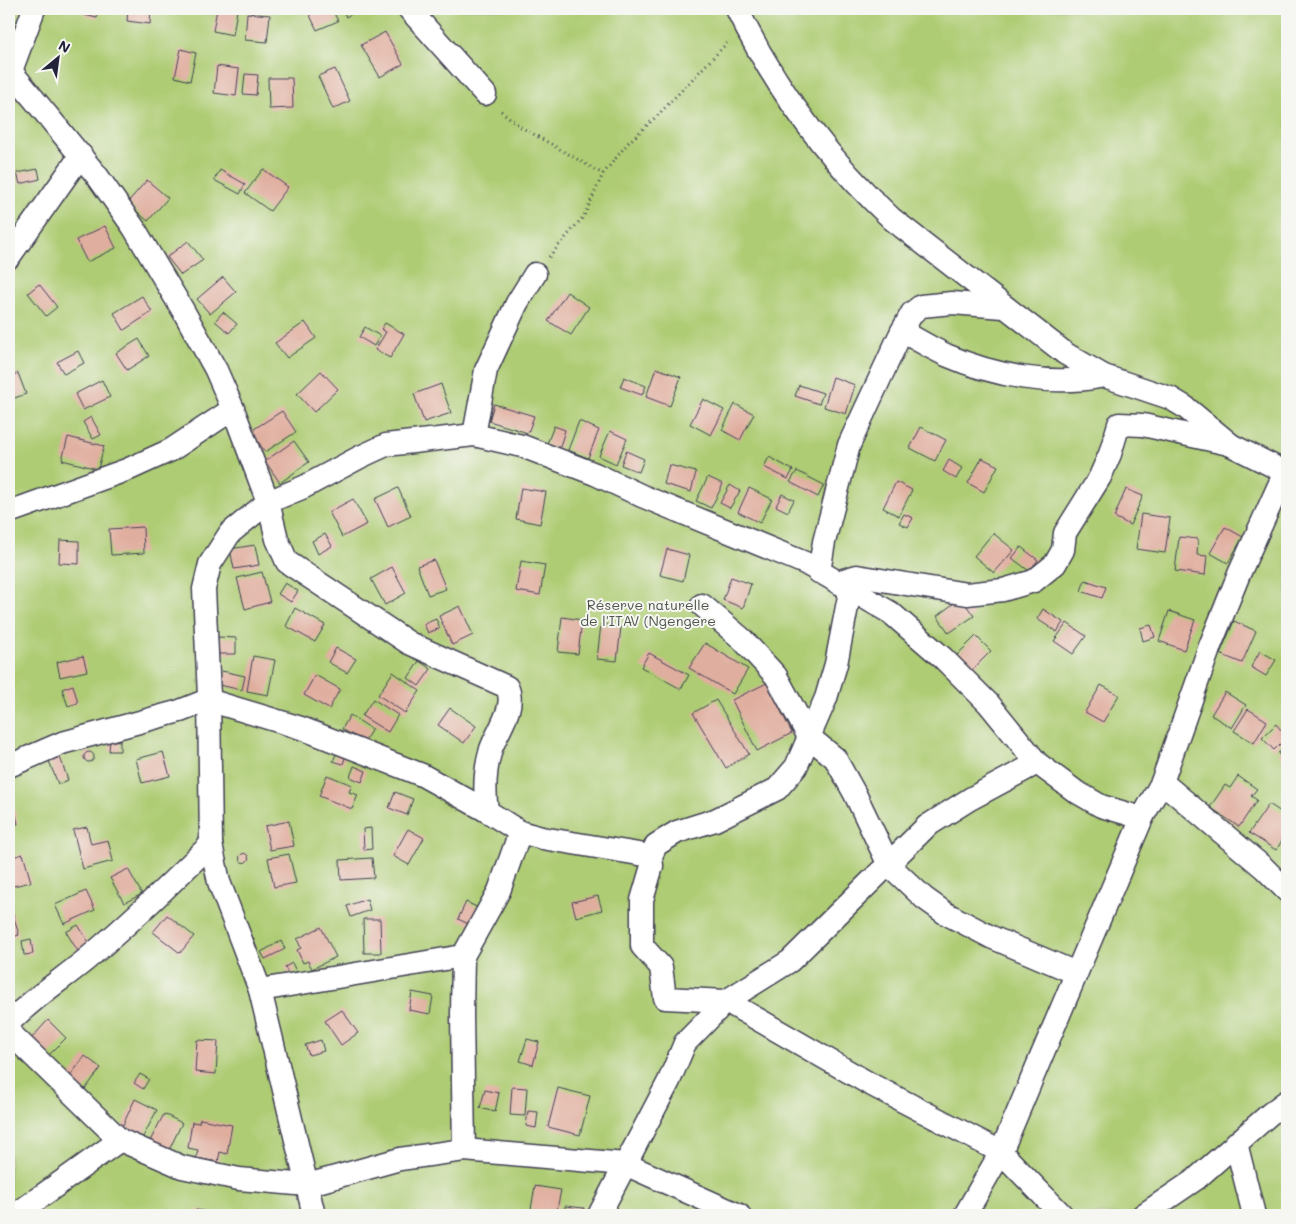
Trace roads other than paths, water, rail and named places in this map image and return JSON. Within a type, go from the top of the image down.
[{"type":"street","points":[[34,9],[10,70],[80,155],[134,228],[216,370],[233,409],[268,502],[277,539],[287,562],[409,643],[507,687],[510,700],[500,733],[492,747],[486,771],[485,796],[487,811]]},
{"type":"street","points":[[409,9],[485,94]]},
{"type":"street","points":[[742,18],[804,123],[867,196],[892,219],[928,245],[1003,307],[1066,354],[1104,376],[1170,398],[1186,407],[1231,445],[1286,473],[1239,574],[1210,646],[1162,782],[1142,818],[1001,1152],[965,1215]]},
{"type":"street","points":[[9,257],[80,155]]},
{"type":"street","points":[[474,435],[486,370],[517,303],[535,274]]},
{"type":"street","points":[[1003,307],[952,303],[921,306],[912,313],[849,445],[824,542],[835,581],[833,673],[826,698],[796,767],[777,789],[715,820],[677,832],[656,845],[651,856],[652,866],[642,900],[642,946],[661,967],[665,998],[726,1001],[870,1084],[1001,1152],[1062,1215]]},
{"type":"street","points":[[902,331],[945,354],[988,370],[1032,378],[1081,381],[1104,376]]},
{"type":"street","points":[[9,512],[129,469],[171,450],[233,409]]},
{"type":"street","points":[[835,581],[857,576],[967,594],[1003,590],[1034,581],[1055,564],[1063,550],[1065,532],[1100,477],[1110,454],[1119,424],[1143,425],[1231,445]]},
{"type":"street","points":[[314,1215],[260,990],[219,882],[211,844],[204,589],[210,564],[230,533],[268,502],[304,487],[386,445],[474,435],[522,446],[595,474],[642,496],[770,547],[835,581],[890,614],[943,658],[989,704],[1037,763],[1075,791],[1101,806],[1142,818]]},
{"type":"street","points":[[702,605],[742,639],[776,676],[808,737],[835,758],[855,794],[889,865],[924,898],[945,913],[991,937],[1076,973]]},
{"type":"street","points":[[9,766],[62,743],[180,710],[208,700],[300,728],[422,776],[487,811],[520,832],[542,838],[651,856]]},
{"type":"street","points":[[599,1215],[669,1081],[685,1043],[726,1001],[790,961],[927,826],[970,799],[1037,763]]},
{"type":"street","points":[[1162,782],[1264,868],[1287,891]]},
{"type":"street","points":[[464,1150],[463,956],[498,891],[520,832]]},
{"type":"street","points":[[9,1023],[130,923],[211,844]]},
{"type":"street","points":[[260,990],[463,956]]},
{"type":"street","points":[[9,1032],[120,1140],[182,1166],[239,1179],[307,1185],[400,1159],[464,1150],[625,1164],[739,1215]]},
{"type":"street","points":[[1143,1215],[1196,1180],[1236,1143],[1287,1101]]},
{"type":"street","points":[[15,1215],[120,1140]]},
{"type":"street","points":[[1236,1143],[1254,1215]]},
{"type":"park label","name":"Réserve naturelle de l'ITAV (Ngengere","points":[[648,612]]}]
